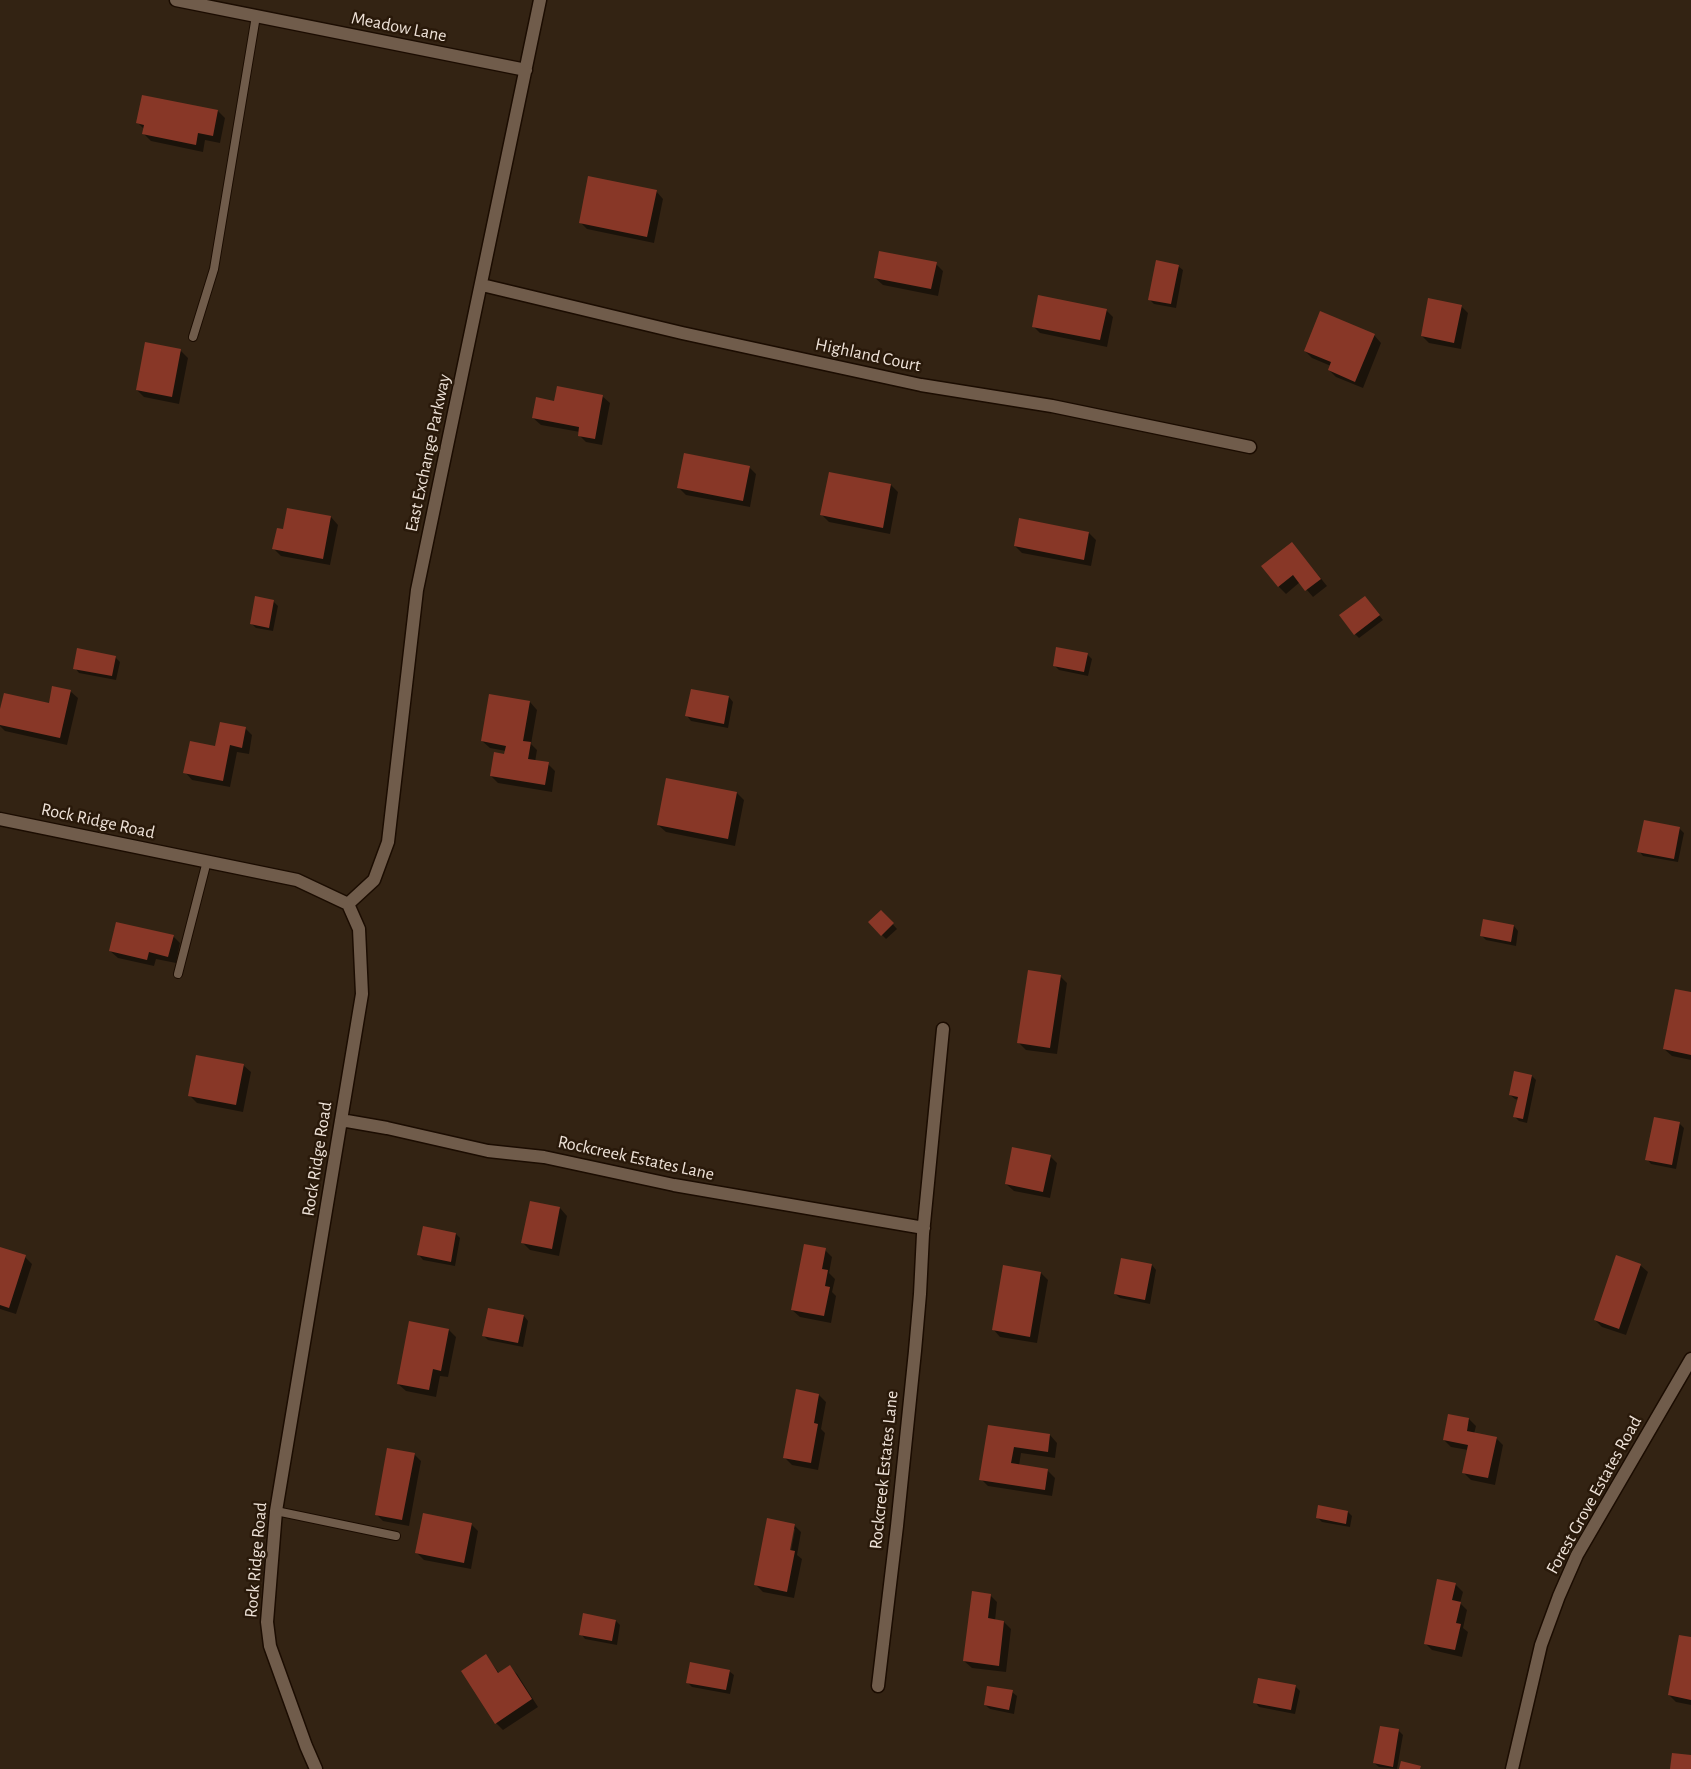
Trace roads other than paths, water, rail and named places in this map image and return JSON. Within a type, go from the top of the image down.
[{"type":"street","name":"Meadow Lane","points":[[176,0],[526,70]]},
{"type":"street","name":"East Exchange Parkway","points":[[348,904],[374,880],[388,842],[417,590],[540,0]]},
{"type":"street","name":"Highland Court","points":[[482,285],[682,334],[921,385],[1052,406],[1250,447]]},
{"type":"street","name":"Rock Ridge Road","points":[[0,819],[296,880],[348,904],[359,929],[362,994],[276,1511],[267,1622],[270,1646],[316,1769]]},
{"type":"street","name":"Rockcreek Estates Lane","points":[[878,1686],[915,1351],[924,1228],[943,1029]]},
{"type":"street","name":"Rockcreek Estates Lane","points":[[341,1120],[387,1128],[488,1151],[544,1157],[674,1185],[924,1228]]},
{"type":"street","name":"Forest Grove Estates Road","points":[[1512,1769],[1542,1645],[1559,1596],[1577,1555],[1691,1359]]},
{"type":"lane","points":[[193,337],[214,269],[256,16]]},
{"type":"lane","points":[[178,974],[207,862]]},
{"type":"lane","points":[[276,1511],[396,1536]]}]
